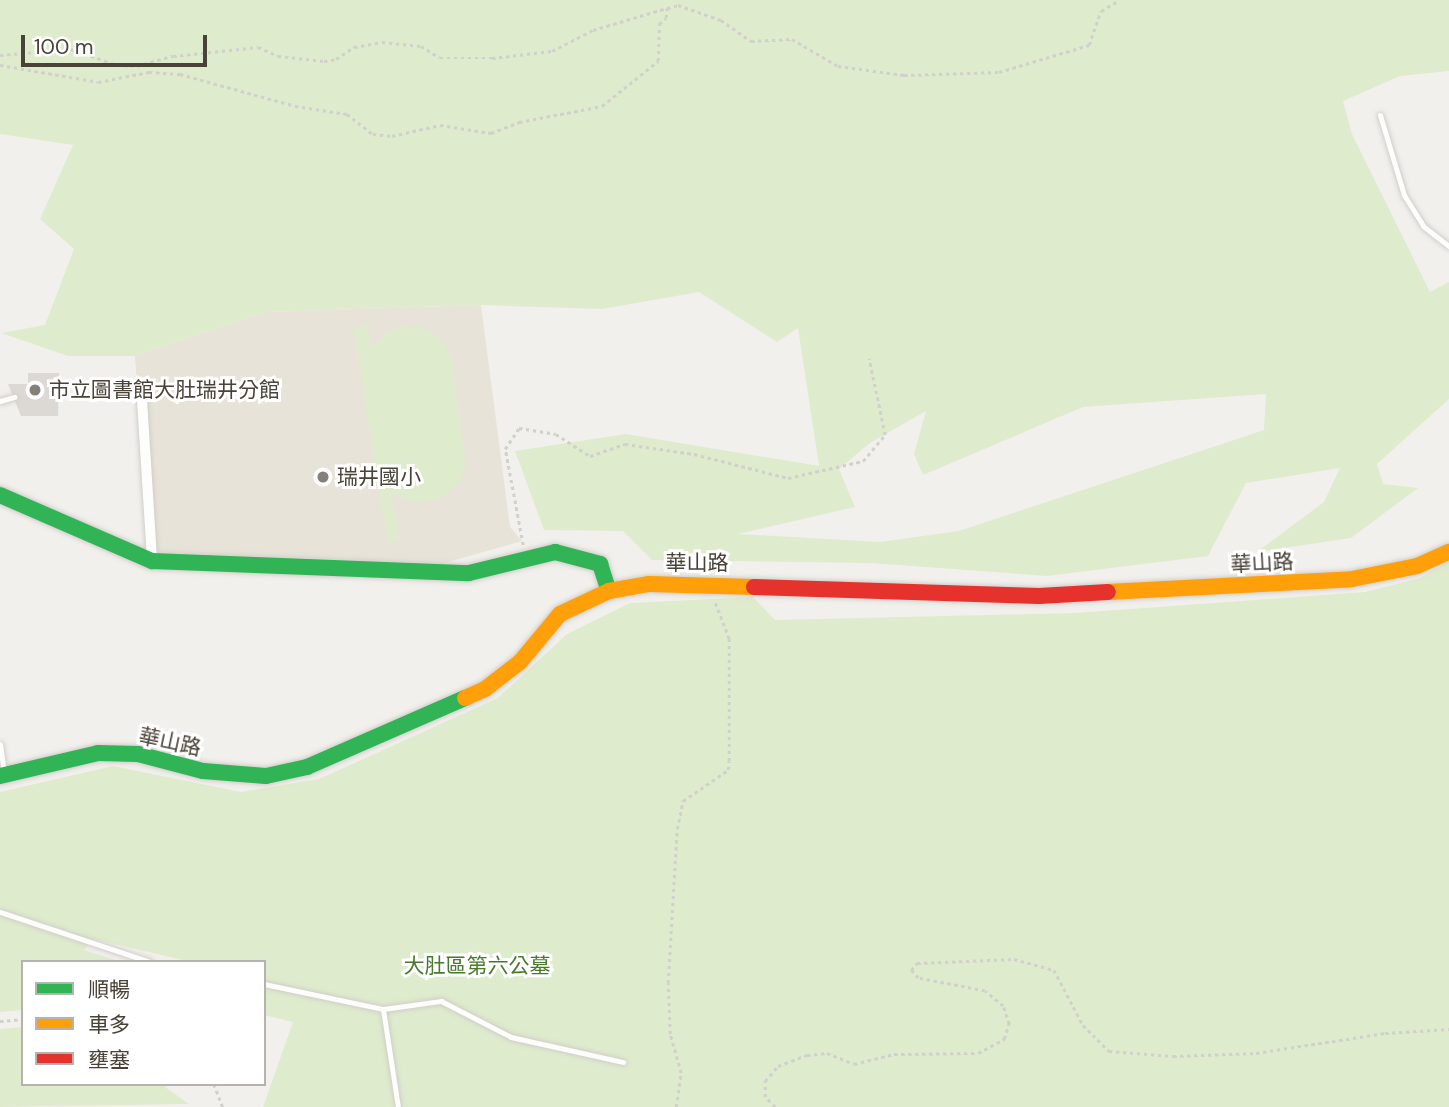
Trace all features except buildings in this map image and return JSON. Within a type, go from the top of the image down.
[{"type":"street","points":[[142,400],[152,561]]},
{"type":"street","points":[[0,495],[152,561],[469,573],[555,552],[600,564],[609,591]]},
{"type":"street","name":"華山路","points":[[2,776],[98,753],[138,754],[202,771],[237,775],[265,776],[307,768],[485,689],[520,662],[560,614],[609,591],[649,584],[714,583],[1039,596],[1352,579],[1417,566],[1449,552]]},
{"type":"lane","points":[[1380,115],[1404,195],[1423,226],[1449,246]]},
{"type":"lane","points":[[0,401],[14,397]]},
{"type":"lane","points":[[0,744],[2,776]]},
{"type":"lane","points":[[0,912],[144,960]]},
{"type":"lane","points":[[266,984],[383,1009],[441,1001],[511,1037],[623,1062]]},
{"type":"lane","points":[[383,1009],[398,1107]]},
{"type":"path","points":[[0,55],[71,49],[117,65],[137,66],[173,56],[258,47],[278,56],[324,61],[336,59],[354,47],[382,42],[421,46],[440,58],[492,58],[552,51],[593,30],[678,5],[701,12],[751,41],[792,38],[838,66],[904,75],[999,72],[1089,45],[1101,11],[1119,0]]},
{"type":"path","points":[[0,65],[98,82],[149,72],[180,74],[295,106],[347,114],[373,134],[392,136],[440,125],[491,133],[519,122],[602,106],[657,61],[655,43],[667,8]]},
{"type":"path","points":[[526,559],[505,449],[519,428],[556,434],[590,456],[625,444],[694,454],[788,478],[863,461],[884,435],[869,359]]},
{"type":"path","points":[[676,1107],[681,1073],[670,1034],[668,983],[677,829],[683,801],[728,770],[729,761],[729,639],[714,609],[714,583]]},
{"type":"path","points":[[775,1107],[765,1097],[765,1081],[778,1066],[807,1055],[827,1053],[854,1064],[894,1054],[978,1053],[1004,1039],[1009,1024],[1003,1006],[985,991],[918,978],[911,970],[917,963],[991,957],[1054,970],[1071,995],[1083,1025],[1109,1051],[1173,1056],[1256,1053],[1385,1033],[1449,1029]]},
{"type":"path","points":[[0,1021],[21,1019]]},
{"type":"path","points":[[215,1086],[223,1107]]},
{"type":"shaded area","name":"瑞井國小","points":[[481,305],[510,527],[522,541],[441,564],[148,552],[135,356],[267,312]]},
{"type":"green space","points":[[0,0],[1449,0],[1449,71],[1400,76],[1343,101],[1352,134],[1430,292],[1449,282],[1449,399],[1377,464],[1383,484],[1418,488],[1351,538],[1257,552],[1324,502],[1340,468],[1246,483],[1208,556],[1047,576],[870,563],[652,560],[623,531],[544,530],[515,451],[626,434],[819,466],[798,328],[777,342],[699,292],[602,309],[481,305],[267,312],[135,356],[68,356],[1,333],[45,325],[74,249],[40,219],[73,145],[0,134]],"holes":[[[1266,394],[1264,430],[959,531],[880,542],[738,534],[855,507],[839,469],[870,443],[926,411],[914,454],[923,475],[1083,407]]]},
{"type":"green space","points":[[368,325],[371,349],[385,334],[403,326],[423,327],[443,342],[452,358],[466,466],[459,483],[442,498],[416,503],[391,492],[399,541],[388,543],[353,328]]},
{"type":"green space","name":"大肚區第六公墓","points":[[1449,561],[1449,1107],[263,1107],[293,1022],[266,1015],[266,960],[182,960],[93,939],[84,950],[116,960],[21,960],[21,1010],[0,1012],[0,792],[113,766],[241,792],[319,779],[498,698],[567,634],[630,603],[753,597],[775,620],[1075,613],[1365,592],[1420,578]]},
{"type":"green space","points":[[21,1027],[21,1086],[164,1086],[189,1104],[0,1107],[0,1029]]},
{"type":"traffic: fast","points":[[0,495],[152,561],[469,573],[555,552],[600,564],[609,591]]},
{"type":"traffic: fast","points":[[0,776],[98,753],[138,754],[203,771],[266,776],[307,767],[465,698]]},
{"type":"traffic: slow","points":[[1108,592],[1352,579],[1417,566],[1449,552]]},
{"type":"traffic: slow","points":[[465,698],[485,689],[520,662],[560,614],[609,591],[649,584],[754,587]]},
{"type":"traffic: jam","points":[[754,587],[1039,596],[1108,592]]},
{"type":"place","name":"市立圖書館大肚瑞井分館","points":[[35,390]]},
{"type":"place","name":"瑞井國小","points":[[323,477]]}]
